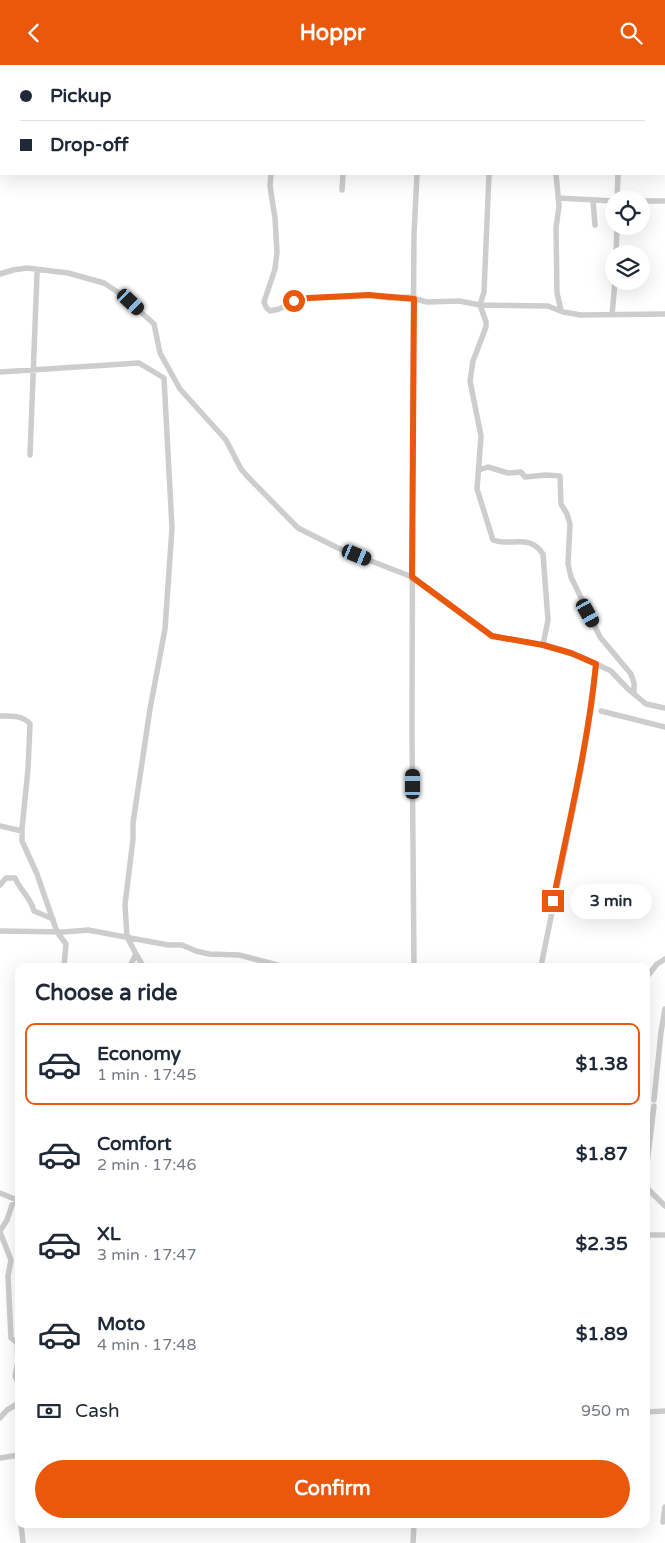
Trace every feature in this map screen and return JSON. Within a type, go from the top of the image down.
[{"type":"street","points":[[271,175],[270,186],[275,218],[277,252],[275,269],[264,302],[269,310],[279,309],[294,301],[308,298],[369,295],[427,302],[459,301],[480,305],[548,305],[561,311],[581,315],[665,314]]},
{"type":"street","points":[[342,190],[343,175]]},
{"type":"street","points":[[414,963],[412,577],[414,235],[417,175]]},
{"type":"street","points":[[489,175],[484,292],[480,305],[486,327],[473,361],[470,375],[480,429],[478,493],[488,519],[493,540],[496,542],[529,542],[537,545],[543,554],[548,620],[543,645]]},
{"type":"street","points":[[556,175],[558,198],[556,224],[557,293],[561,311]]},
{"type":"street","points":[[617,190],[618,175]]},
{"type":"street","points":[[558,198],[605,201]]},
{"type":"street","points":[[593,201],[595,225]]},
{"type":"street","points":[[650,201],[665,201]]},
{"type":"street","points":[[0,274],[27,268],[68,273],[104,283],[114,289],[154,324],[160,353],[180,389],[226,440],[242,469],[290,522],[298,528],[338,548],[412,577],[492,636],[543,645],[571,653],[613,673],[646,704],[665,708]]},
{"type":"street","points":[[30,455],[36,274]]},
{"type":"street","points":[[612,315],[614,290]]},
{"type":"street","points":[[0,372],[139,363],[164,378],[171,537],[165,629],[132,823],[125,905],[127,937],[141,963]]},
{"type":"street","points":[[479,470],[488,467],[508,473],[521,472],[525,477],[560,476],[561,504],[570,524],[568,564],[571,577],[600,637],[631,673],[634,683],[634,694]]},
{"type":"street","points":[[542,963],[580,775],[592,703],[596,664]]},
{"type":"street","points":[[601,711],[665,727]]},
{"type":"street","points":[[0,716],[20,717],[27,720],[30,727],[22,841],[37,874],[56,932],[66,944],[64,963]]},
{"type":"street","points":[[0,826],[22,831]]},
{"type":"street","points":[[0,885],[6,878],[15,878],[18,886],[31,900],[34,911],[53,919]]},
{"type":"street","points":[[0,931],[56,932],[88,930],[168,945],[182,945],[209,954],[239,955],[270,963]]},
{"type":"street","points":[[132,963],[136,954]]},
{"type":"street","points":[[650,973],[657,964],[665,959]]},
{"type":"street","points":[[650,1137],[665,1009]]},
{"type":"street","points":[[650,1191],[665,1206]]},
{"type":"street","points":[[0,1193],[15,1198]]},
{"type":"street","points":[[15,1202],[0,1231],[11,1261],[8,1276],[11,1338],[15,1341]]},
{"type":"street","points":[[650,1235],[665,1235]]},
{"type":"street","points":[[0,1418],[7,1409],[15,1405]]},
{"type":"street","points":[[650,1412],[665,1411]]},
{"type":"street","points":[[0,1458],[15,1456]]},
{"type":"street","points":[[663,1522],[665,1507]]},
{"type":"street","points":[[22,1528],[24,1543]]},
{"type":"street","points":[[413,1543],[414,1528]]},
{"type":"route","points":[[294,301],[308,298],[369,295],[414,299],[412,577],[492,636],[543,645],[571,653],[596,664],[592,703],[580,775],[553,901]]}]
